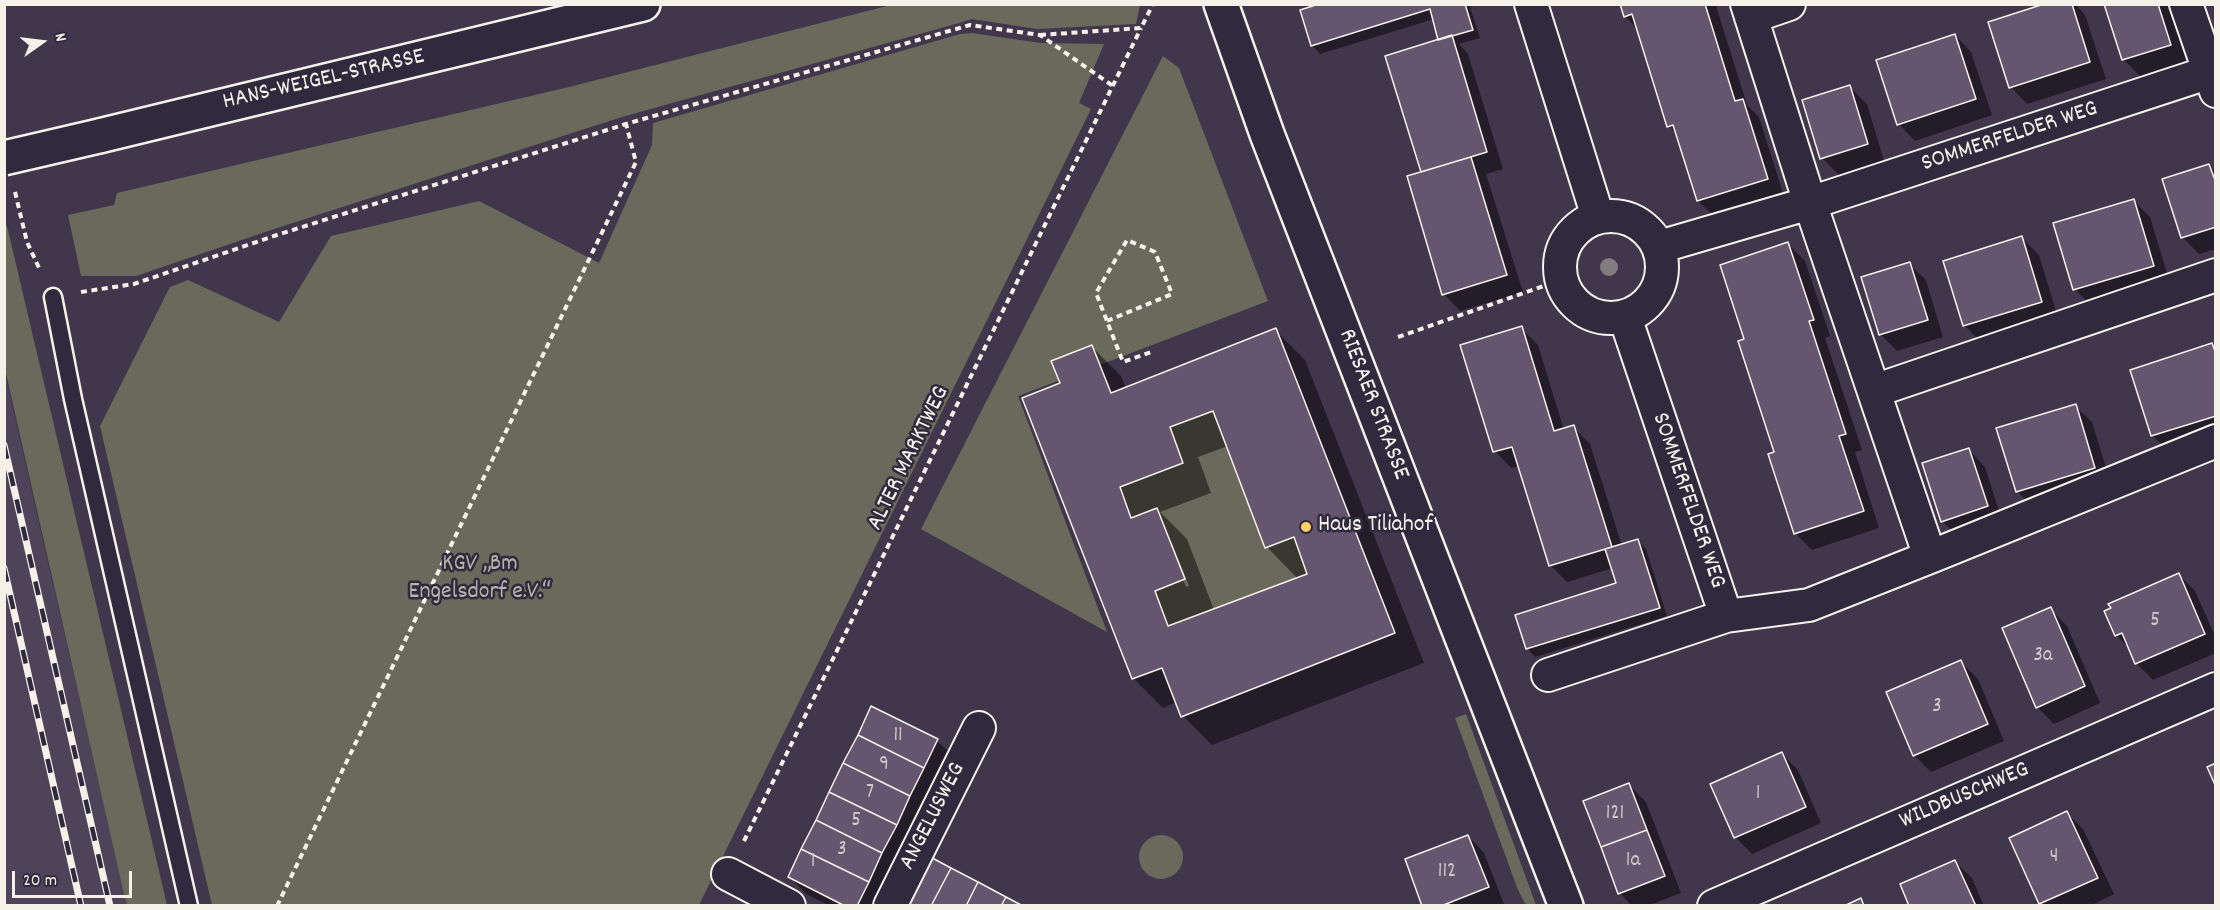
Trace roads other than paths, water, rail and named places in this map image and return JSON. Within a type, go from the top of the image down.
[{"type":"main road","name":"HANS-WEIGEL-STRASSE","points":[[9,172],[99,136],[643,4]]},
{"type":"main road","name":"RIESAER STRASSE","points":[[1221,4],[1271,145],[1566,906]]},
{"type":"street","points":[[1531,4],[1598,217]]},
{"type":"street","points":[[1789,4],[1749,10],[1810,202],[1930,557]]},
{"type":"street","name":"SOMMERFELDER WEG","points":[[1659,247],[2213,78],[2187,4]]},
{"type":"street","points":[[1617,216],[1634,220],[1649,231],[1659,247],[1664,268],[1658,290],[1645,307],[1625,317],[1605,319],[1586,312],[1570,299],[1561,280],[1560,260],[1567,241],[1581,226],[1598,217],[1617,216]]},
{"type":"street","points":[[1874,391],[2216,275]]},
{"type":"street","name":"SOMMERFELDER WEG","points":[[1625,317],[1726,616]]},
{"type":"street","name":"SOMMERFELDER WEG","points":[[1548,675],[1726,616],[1809,605],[2216,441]]},
{"type":"street","name":"WILDBUSCHWEG","points":[[1714,906],[2216,689]]},
{"type":"street","name":"ANGELUSWEG","points":[[890,906],[979,728]]},
{"type":"street","points":[[728,874],[789,906]]},
{"type":"lane","points":[[53,297],[75,410],[189,906]]},
{"type":"railway","points":[[4,445],[110,906]]},
{"type":"railway","points":[[4,568],[81,906]]},
{"type":"place","name":"Haus Tiliahof","points":[[1306,527]]},
{"type":"park label","name":"KGV „Bm Engelsdorf e.V.“","points":[[480,580]]}]
